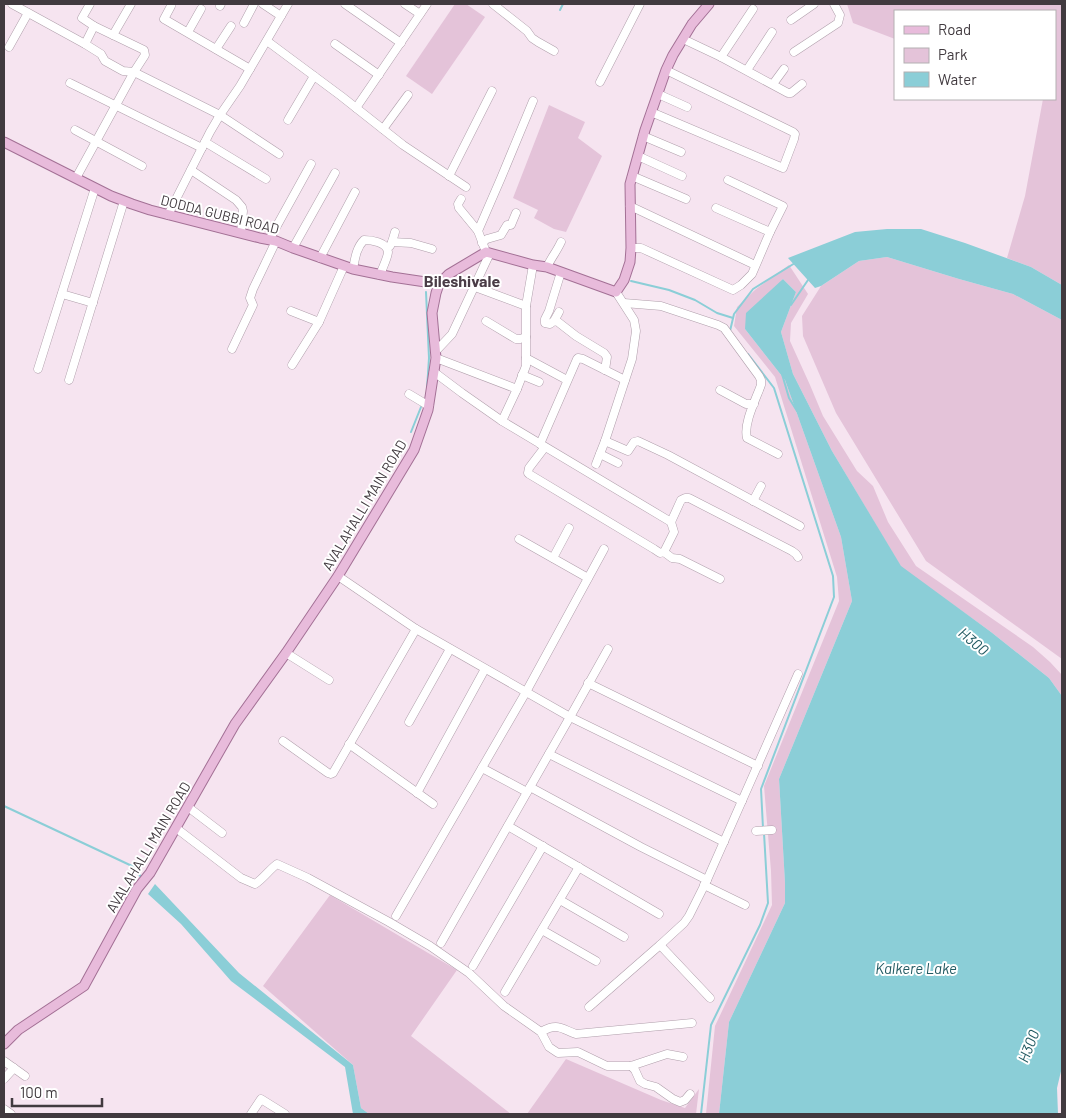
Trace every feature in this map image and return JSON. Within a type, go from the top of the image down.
[{"type":"main road","points":[[439,284],[449,274],[488,253],[547,267],[616,292],[624,280],[630,262],[630,184],[643,136],[666,70],[692,24],[709,4]]},
{"type":"main road","name":"DODDA GUBBI ROAD","points":[[4,142],[95,188],[150,210],[273,241],[349,268],[439,284]]},
{"type":"main road","name":"AVALAHALLI MAIN ROAD","points":[[4,1044],[18,1030],[84,986],[137,889],[150,873],[235,724],[338,576],[414,450],[429,406],[436,355],[432,313],[439,284]]},
{"type":"street","points":[[12,4],[84,44],[100,54],[105,61],[123,72],[134,72],[220,115],[279,154]]},
{"type":"street","points":[[76,178],[145,54],[144,50],[84,20],[82,18],[90,4]]},
{"type":"street","points":[[113,35],[131,4]]},
{"type":"street","points":[[244,23],[254,4]]},
{"type":"street","points":[[263,4],[281,16]]},
{"type":"street","points":[[168,215],[220,115],[250,69],[288,4]]},
{"type":"street","points":[[345,4],[401,43]]},
{"type":"street","points":[[405,4],[420,14]]},
{"type":"street","points":[[356,108],[427,4]]},
{"type":"street","points":[[493,4],[538,42],[554,51]]},
{"type":"street","points":[[600,82],[640,4]]},
{"type":"street","points":[[791,20],[814,4]]},
{"type":"street","points":[[794,52],[838,23],[840,15],[834,4]]},
{"type":"street","points":[[172,6],[164,19],[250,69]]},
{"type":"street","points":[[188,32],[201,9]]},
{"type":"street","points":[[721,56],[752,9]]},
{"type":"street","points":[[10,48],[28,13]]},
{"type":"street","points":[[84,44],[94,26]]},
{"type":"street","points":[[216,49],[231,26]]},
{"type":"street","points":[[746,70],[772,32]]},
{"type":"street","points":[[683,39],[721,56],[790,94],[802,84]]},
{"type":"street","points":[[267,41],[403,145],[466,187]]},
{"type":"street","points":[[335,44],[379,75]]},
{"type":"street","points":[[773,84],[784,69]]},
{"type":"street","points":[[651,112],[783,168],[794,139],[795,134],[793,132],[666,70]]},
{"type":"street","points":[[288,120],[314,76]]},
{"type":"street","points":[[70,82],[204,145],[266,179]]},
{"type":"street","points":[[449,176],[492,91]]},
{"type":"street","points":[[658,94],[686,107]]},
{"type":"street","points":[[383,129],[408,95]]},
{"type":"street","points":[[478,231],[533,101]]},
{"type":"street","points":[[74,130],[142,166]]},
{"type":"street","points":[[643,136],[681,152]]},
{"type":"street","points":[[638,156],[682,176]]},
{"type":"street","points":[[232,349],[253,305],[250,298],[273,241],[311,164]]},
{"type":"street","points":[[191,170],[236,200],[242,207],[241,234]]},
{"type":"street","points":[[293,248],[335,173]]},
{"type":"street","points":[[632,176],[686,199]]},
{"type":"street","points":[[631,248],[642,248],[733,290],[752,274],[783,206],[728,180]]},
{"type":"street","points":[[38,369],[95,188]]},
{"type":"street","points":[[320,258],[355,192]]},
{"type":"street","points":[[461,198],[458,204],[459,208],[478,231],[488,253],[475,287],[452,334],[436,355],[517,389]]},
{"type":"street","points":[[69,380],[124,201]]},
{"type":"street","points":[[630,206],[756,265]]},
{"type":"street","points":[[716,208],[770,232]]},
{"type":"street","points":[[482,243],[487,239],[501,235],[507,225],[511,225],[516,213]]},
{"type":"street","points":[[386,249],[392,242],[395,232]]},
{"type":"street","points":[[292,365],[319,322],[364,240],[383,244],[388,252],[380,275]]},
{"type":"street","points":[[392,242],[411,243],[432,248]]},
{"type":"street","points":[[547,267],[561,242]]},
{"type":"street","points":[[502,421],[526,366],[526,306],[533,264]]},
{"type":"street","points":[[559,312],[554,321],[546,324],[545,319],[562,272]]},
{"type":"street","points":[[475,287],[526,306]]},
{"type":"street","points":[[596,464],[632,359],[636,331],[634,320],[616,292]]},
{"type":"street","points":[[62,294],[93,303]]},
{"type":"street","points":[[624,303],[661,306],[724,328],[761,380],[746,428],[747,438],[778,454]]},
{"type":"street","points":[[291,310],[319,322]]},
{"type":"street","points":[[486,321],[516,339],[526,338]]},
{"type":"street","points":[[554,321],[604,353],[607,357],[605,370]]},
{"type":"street","points":[[526,358],[567,380]]},
{"type":"street","points":[[625,380],[578,358],[567,380],[542,445],[528,473],[654,550],[660,553],[664,552],[672,558],[680,559],[720,579]]},
{"type":"street","points":[[434,372],[502,421],[670,522],[674,532],[664,552]]},
{"type":"street","points":[[522,375],[539,382]]},
{"type":"street","points":[[720,390],[746,404],[754,404]]},
{"type":"street","points":[[409,394],[429,406]]},
{"type":"street","points":[[605,441],[628,451],[634,442],[638,441],[668,455],[800,526]]},
{"type":"street","points":[[600,454],[618,463]]},
{"type":"street","points":[[753,501],[761,486]]},
{"type":"street","points":[[670,522],[682,500],[689,498],[792,551],[798,557]]},
{"type":"street","points":[[553,558],[569,528]]},
{"type":"street","points":[[519,539],[588,578]]},
{"type":"street","points":[[396,916],[526,692],[604,549]]},
{"type":"street","points":[[338,576],[416,629],[526,692],[570,716],[742,801]]},
{"type":"street","points":[[283,741],[331,774],[333,773],[416,629]]},
{"type":"street","points":[[409,722],[450,649]]},
{"type":"street","points":[[441,943],[608,649]]},
{"type":"street","points":[[286,653],[329,680]]},
{"type":"street","points":[[416,793],[485,669]]},
{"type":"street","points":[[589,1007],[684,923],[689,916],[706,882],[798,674]]},
{"type":"street","points":[[588,684],[758,766]]},
{"type":"street","points":[[349,744],[432,804]]},
{"type":"street","points":[[549,754],[724,842]]},
{"type":"street","points":[[482,768],[641,847],[745,905]]},
{"type":"street","points":[[188,807],[222,833]]},
{"type":"street","points":[[508,826],[659,914]]},
{"type":"street","points":[[176,828],[247,882],[254,884],[261,880],[265,873],[277,864],[308,878],[430,946],[469,973],[504,1006],[541,1032],[549,1047],[558,1053],[578,1052],[607,1066],[631,1066],[666,1054],[683,1057]]},
{"type":"street","points":[[473,966],[543,846]]},
{"type":"street","points":[[505,992],[579,867]]},
{"type":"street","points":[[560,900],[624,937]]},
{"type":"street","points":[[542,930],[596,961]]},
{"type":"street","points":[[660,944],[710,998]]},
{"type":"street","points":[[541,1032],[554,1026],[576,1034],[692,1023]]},
{"type":"street","points":[[4,1061],[25,1076]]},
{"type":"street","points":[[631,1066],[640,1081],[656,1087],[673,1099],[680,1102],[685,1100],[690,1094]]},
{"type":"street","points":[[4,1079],[14,1068]]},
{"type":"street","points":[[251,1114],[261,1099],[285,1114]]},
{"type":"street","points":[[4,1109],[11,1114]]},
{"type":"green space","points":[[455,4],[466,4],[485,17],[432,94],[406,76]]},
{"type":"green space","points":[[847,4],[1062,4],[1062,285],[1031,267],[1007,258],[1025,196],[1043,100],[1056,100],[1056,10],[894,10],[894,39],[853,23]]},
{"type":"green space","points":[[549,105],[585,122],[578,138],[602,156],[566,232],[554,229],[534,218],[538,210],[513,198]]},
{"type":"green space","points":[[887,257],[1013,294],[1062,320],[1062,659],[926,561],[836,413],[803,336],[802,316],[821,286],[859,261]]},
{"type":"green space","points":[[789,265],[808,294],[791,323],[790,341],[823,416],[857,471],[873,486],[888,522],[916,566],[1033,647],[1050,662],[1062,675],[1062,696],[1049,678],[991,632],[901,567],[832,451],[793,374],[781,332],[796,292],[783,279],[745,329],[785,380],[841,537],[852,601],[779,779],[785,903],[729,1022],[719,1114],[706,1114],[715,1026],[772,905],[764,786],[839,601],[837,577],[775,377],[734,326],[737,307],[756,289]]},
{"type":"green space","points":[[330,895],[457,970],[411,1036],[511,1114],[369,1114],[361,1108],[353,1065],[263,986]]},
{"type":"green space","points":[[566,1059],[661,1100],[685,1108],[699,1089],[696,1114],[527,1114]]},
{"type":"water","points":[[887,229],[921,229],[1031,267],[1062,285],[1062,320],[1013,294],[887,257],[859,261],[815,288],[788,258],[855,232]]},
{"type":"water","name":"Kalkere Lake","points":[[783,279],[796,292],[781,332],[793,374],[832,451],[901,566],[991,632],[1049,678],[1062,696],[1062,1067],[1057,1088],[1058,1114],[719,1114],[729,1022],[785,903],[779,779],[852,601],[841,537],[785,380],[745,329],[746,313]]},
{"type":"water","points":[[155,884],[239,973],[353,1065],[361,1108],[369,1114],[353,1114],[345,1067],[231,981],[181,924],[148,894]]},
{"type":"waterway","points":[[560,10],[563,4]]},
{"type":"waterway","points":[[731,333],[734,314],[753,289],[795,263]]},
{"type":"waterway","points":[[791,305],[808,280]]},
{"type":"waterway","points":[[631,281],[669,290],[695,300],[717,313],[733,318]]},
{"type":"waterway","points":[[426,292],[429,358],[427,389]]},
{"type":"waterway","points":[[748,354],[774,388],[833,576],[834,597],[761,789],[763,828]]},
{"type":"waterway","points":[[782,374],[789,398],[797,411]]},
{"type":"waterway","points":[[411,432],[421,407]]},
{"type":"waterway","points":[[4,806],[132,866],[142,878]]},
{"type":"waterway","points":[[701,1114],[711,1025],[760,925],[768,903],[764,833]]},
{"type":"district","name":"Bileshivale","points":[[462,280]]},
{"type":"water label","name":"H300","points":[[974,641]]},
{"type":"water label","name":"H300","points":[[1028,1046]]}]
